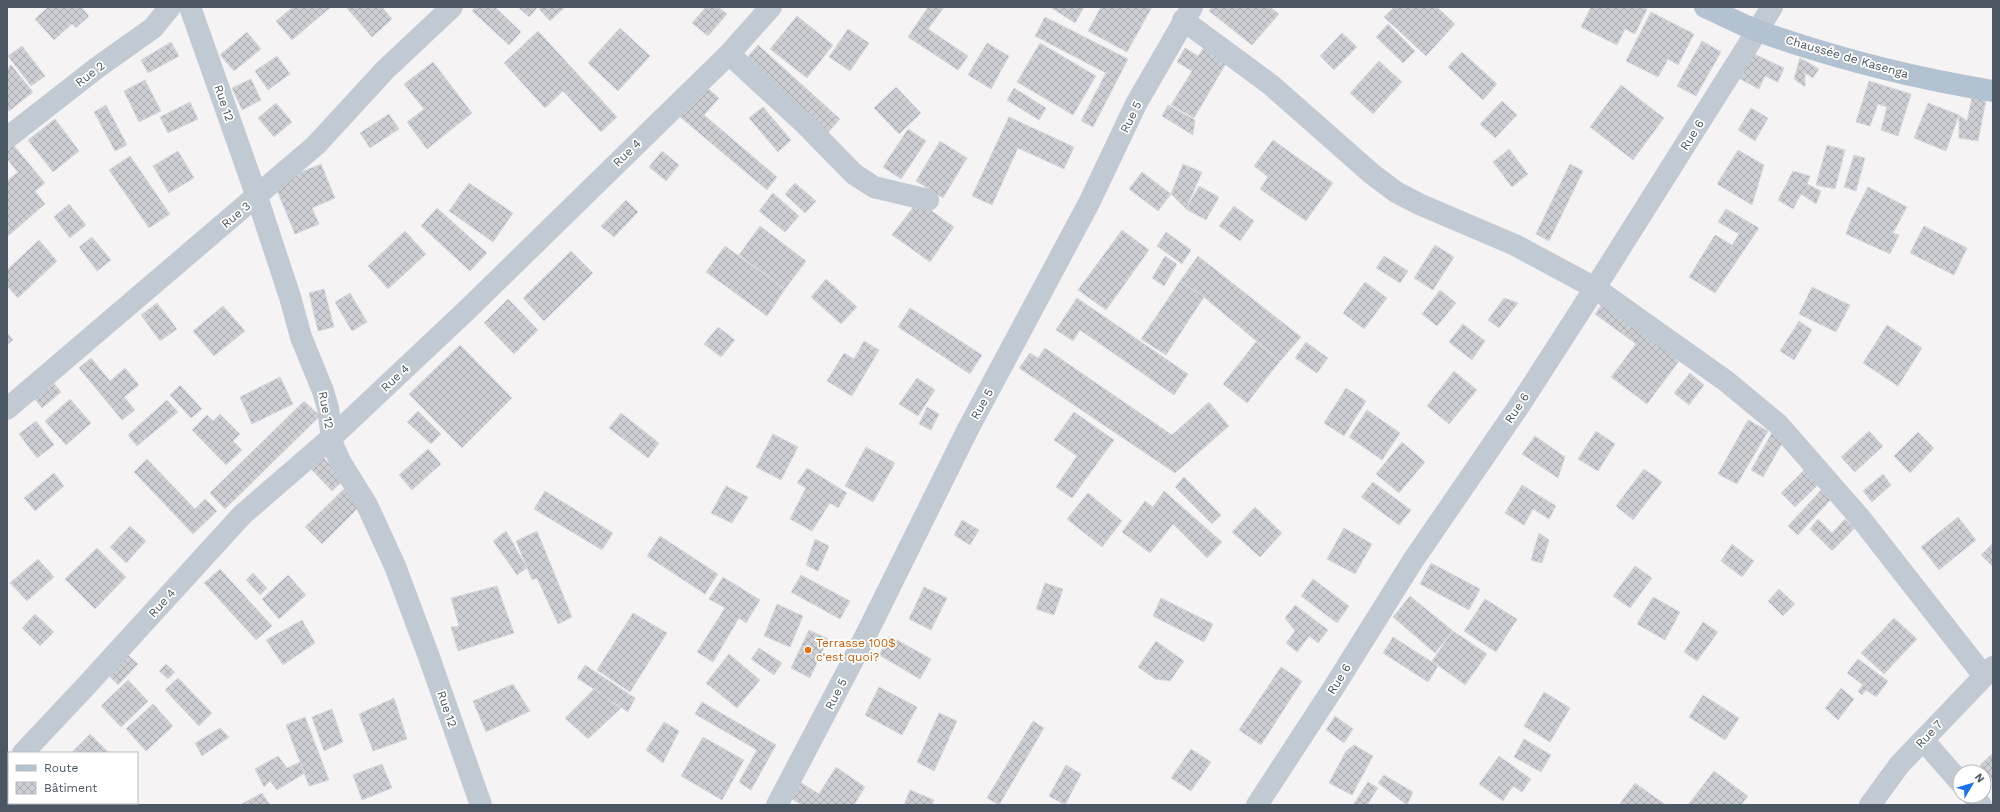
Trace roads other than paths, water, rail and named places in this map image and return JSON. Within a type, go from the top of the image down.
[{"type":"main road","name":"Chaussée de Kasenga","points":[[1705,7],[1757,30],[1868,65],[1945,83],[1993,91]]},
{"type":"street","name":"Rue 2","points":[[7,138],[98,67],[153,28],[170,7]]},
{"type":"street","name":"Rue 12","points":[[190,7],[257,197],[290,297],[301,337],[323,391],[328,408],[331,438],[341,463],[370,511],[395,566],[481,805]]},
{"type":"street","name":"Rue 3","points":[[7,409],[257,197],[316,145],[385,70],[452,7]]},
{"type":"street","name":"Rue 4","points":[[24,752],[242,515],[331,438],[468,310],[729,54],[771,7]]},
{"type":"street","name":"Rue 6","points":[[1257,805],[1334,687],[1412,562],[1519,406],[1772,7]]},
{"type":"street","points":[[1188,14],[1372,174],[1396,192],[1419,204],[1516,245],[1595,288],[1726,380],[1778,424],[1861,519],[1988,671]]},
{"type":"street","name":"Rue 5","points":[[777,805],[861,645],[968,429],[1089,203],[1136,104],[1188,14]]},
{"type":"street","points":[[729,54],[805,124],[854,174],[874,188],[928,200]]},
{"type":"street","name":"Rue 7","points":[[1870,805],[1900,764],[1988,671]]},
{"type":"street","points":[[1923,740],[1952,773]]},
{"type":"place","name":"Terrasse 100$ c'est quoi?","points":[[808,650]]}]
